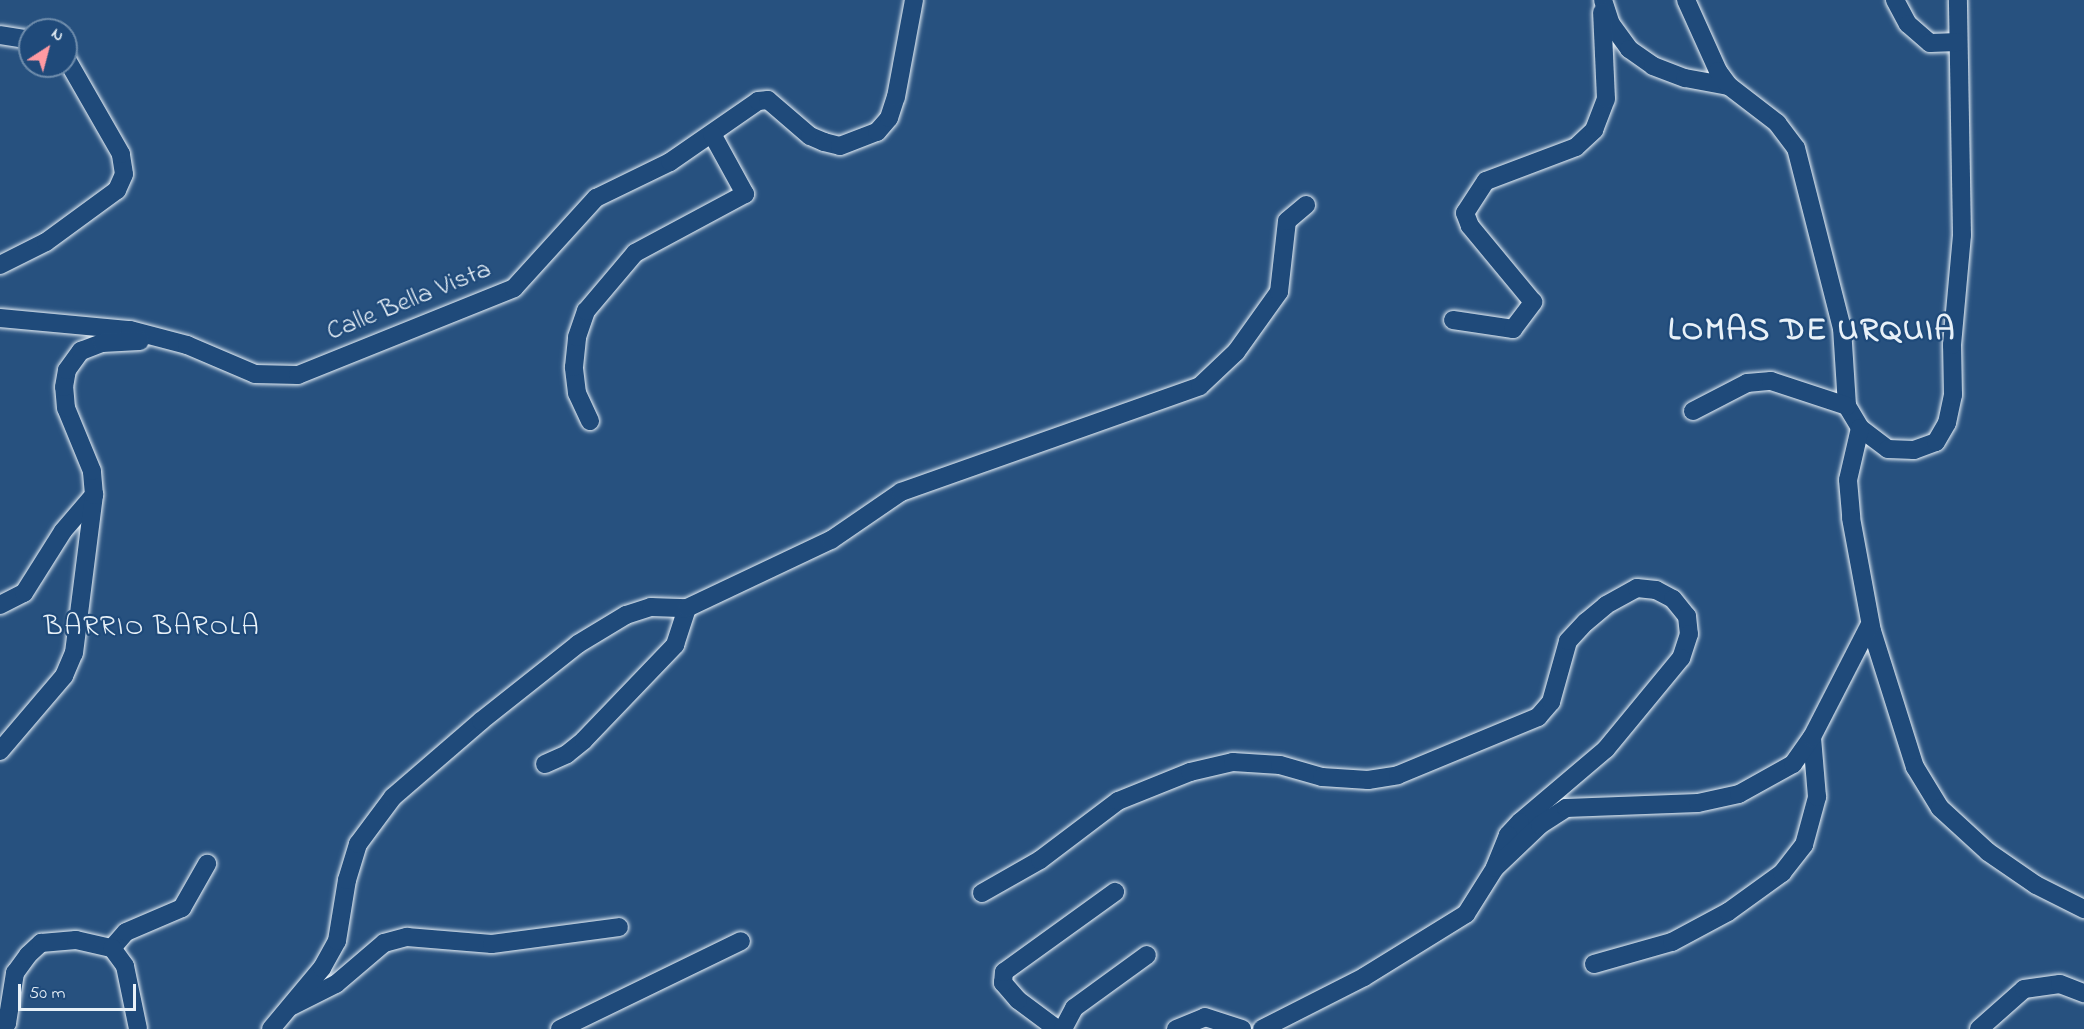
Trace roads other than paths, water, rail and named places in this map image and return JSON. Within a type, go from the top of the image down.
[{"type":"street","name":"Calle Bella Vista","points":[[0,318],[130,330],[164,338],[255,374],[298,375],[514,288],[596,198],[670,162],[758,101],[768,100],[810,136],[824,142],[840,146],[877,132],[890,118],[914,0]]},
{"type":"street","points":[[1602,0],[1611,24],[1629,49],[1653,66],[1685,78],[1722,84],[1776,123],[1796,148],[1842,328],[1847,406],[1860,428],[1887,449],[1914,450],[1936,442],[1947,423],[1953,395],[1952,345],[1962,235],[1958,0]]},
{"type":"street","points":[[1453,320],[1513,329],[1533,302],[1470,226],[1465,213],[1486,181],[1576,147],[1594,130],[1606,99],[1602,0]]},
{"type":"street","points":[[1686,0],[1722,84]]},
{"type":"street","points":[[1895,0],[1908,24],[1930,43],[1958,42]]},
{"type":"street","points":[[0,35],[18,38]]},
{"type":"street","points":[[0,265],[64,229],[117,190],[124,174],[121,154],[77,78]]},
{"type":"street","points":[[590,421],[577,393],[574,367],[577,337],[586,311],[635,253],[745,194],[712,134]]},
{"type":"street","points":[[271,1029],[322,968],[337,941],[347,880],[358,844],[393,797],[481,721],[603,627],[651,607],[687,608],[831,540],[901,492],[1200,386],[1236,352],[1279,292],[1287,221],[1306,205]]},
{"type":"street","points":[[0,751],[64,676],[74,654],[94,495],[92,471],[66,408],[64,387],[68,370],[81,351],[102,343],[164,338]]},
{"type":"street","points":[[1694,411],[1747,383],[1772,381],[1847,406]]},
{"type":"street","points":[[1860,428],[1848,480],[1870,624],[1916,766],[1940,808],[1988,852],[2036,885],[2084,909]]},
{"type":"street","points":[[0,604],[24,593],[63,531],[94,495]]},
{"type":"street","points":[[982,893],[1040,860],[1118,801],[1190,772],[1233,762],[1280,765],[1322,777],[1368,780],[1398,775],[1538,717],[1551,702],[1568,641],[1586,622],[1606,605],[1637,588],[1656,590],[1673,599],[1687,616],[1689,634],[1682,658],[1606,749],[1520,822],[1508,835],[1495,868],[1466,914],[1364,977],[1262,1029]]},
{"type":"street","points":[[545,764],[567,754],[584,740],[675,645],[687,608]]},
{"type":"street","points":[[1495,868],[1540,825],[1566,808],[1698,803],[1739,794],[1793,764],[1812,737],[1870,624]]},
{"type":"street","points":[[1594,964],[1672,942],[1728,912],[1782,873],[1804,845],[1817,797],[1812,737]]},
{"type":"street","points":[[112,948],[126,932],[182,908],[207,864]]},
{"type":"street","points":[[1057,1029],[1018,1000],[1003,983],[1004,972],[1115,892]]},
{"type":"street","points":[[288,1008],[336,984],[384,943],[407,937],[492,944],[619,927]]},
{"type":"street","points":[[2,1029],[7,1023],[15,973],[41,943],[76,940],[112,948],[125,966],[138,1029]]},
{"type":"street","points":[[560,1029],[741,941]]},
{"type":"street","points":[[1063,1029],[1074,1008],[1147,955]]},
{"type":"street","points":[[1979,1029],[2024,989],[2060,984],[2084,993]]},
{"type":"street","points":[[1176,1029],[1205,1017],[1242,1029]]},
{"type":"district","name":"LOMAS DE URQUIA","points":[[1812,332]]},
{"type":"district","name":"BARRIO BAROLA","points":[[152,628]]}]
